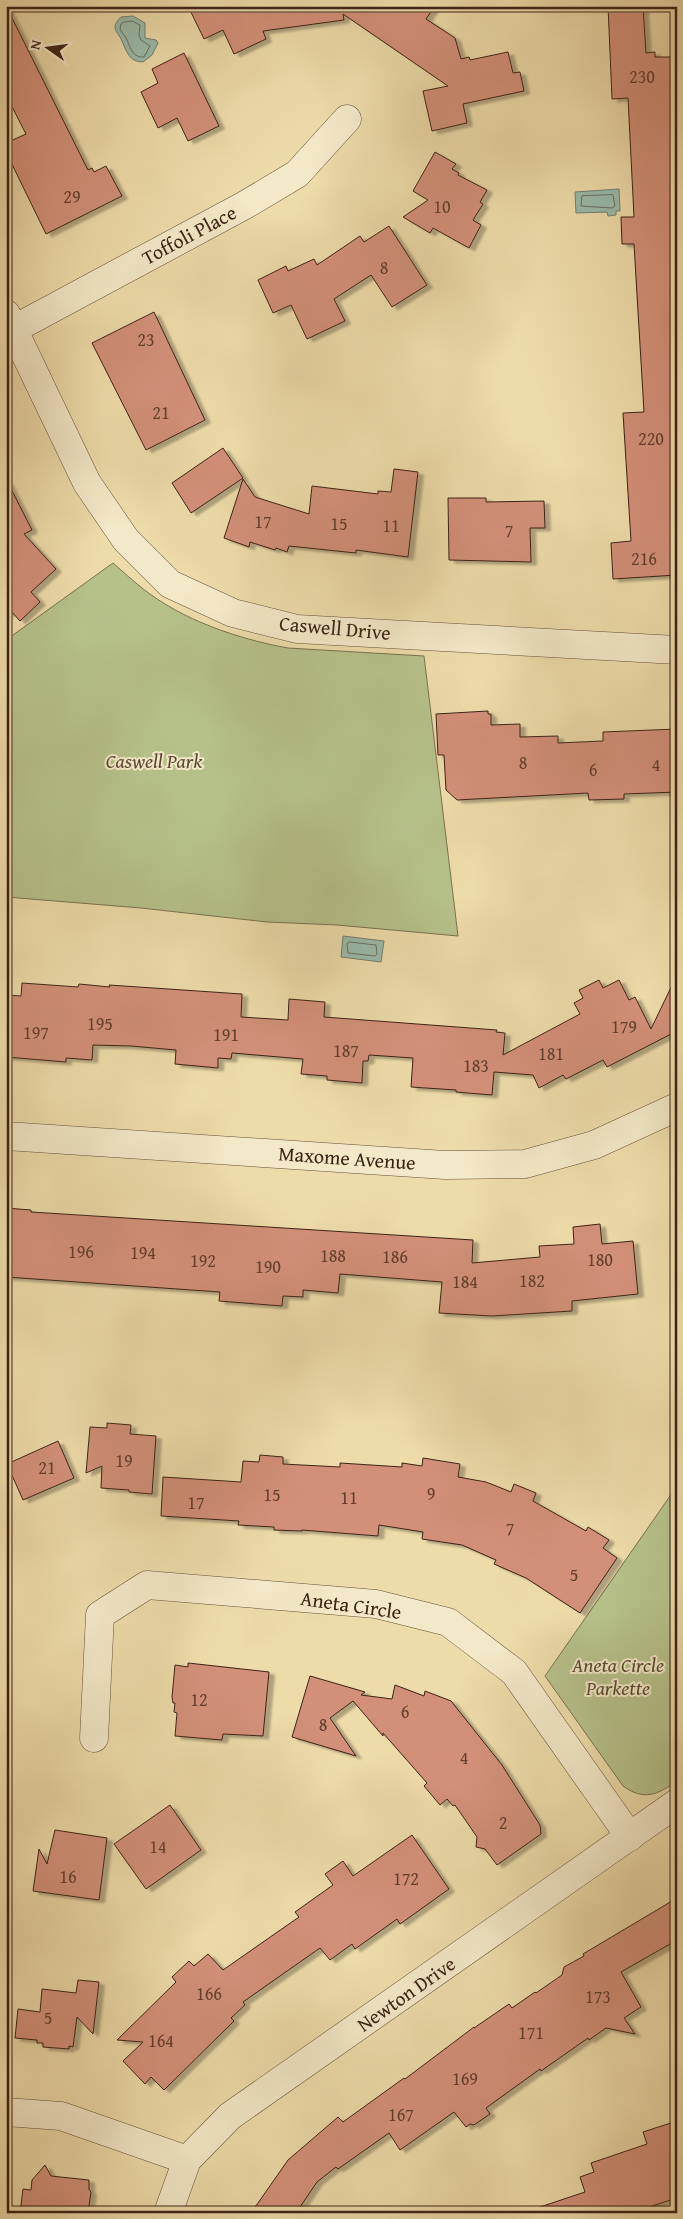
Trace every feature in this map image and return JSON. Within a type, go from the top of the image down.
[{"type":"street","name":"Toffoli Place","points":[[10,322],[245,205],[297,174],[347,119]]},
{"type":"street","name":"Caswell Drive","points":[[10,322],[87,484],[126,540],[170,584],[233,613],[297,629],[677,650]]},
{"type":"street","name":"Maxome Avenue","points":[[6,1136],[445,1165],[525,1164],[594,1145],[677,1107]]},
{"type":"street","name":"Aneta Circle","points":[[94,1738],[100,1615],[147,1585],[376,1604],[448,1622],[514,1672],[630,1837]]},
{"type":"street","name":"Newton Drive","points":[[168,2213],[187,2160],[230,2116],[677,1803]]},
{"type":"street","points":[[6,2112],[61,2116],[187,2160]]},
{"type":"green space","name":"Caswell Park","points":[[113,563],[142,588],[175,610],[211,627],[250,639],[288,648],[424,656],[458,936],[337,925],[267,922],[141,908],[6,897],[6,640]]},
{"type":"green space","name":"Aneta Circle Parkette","points":[[677,1486],[677,1781],[657,1793],[644,1795],[637,1794],[623,1786],[545,1676]]},
{"type":"water","points":[[133,16],[145,23],[145,38],[156,40],[158,43],[152,55],[143,62],[138,62],[129,56],[115,27],[121,17]]},
{"type":"water","points":[[619,189],[620,211],[616,211],[616,215],[608,216],[607,212],[576,213],[575,192]]},
{"type":"water","points":[[343,936],[384,941],[381,962],[341,957]]},
{"type":"building","points":[[6,6],[88,170],[92,168],[94,172],[106,166],[122,196],[46,234],[6,152],[6,143],[26,134],[6,95]]},
{"type":"building","points":[[188,6],[435,6],[426,19],[455,38],[461,59],[469,57],[470,60],[508,52],[513,73],[520,72],[524,91],[463,104],[467,123],[432,131],[423,91],[448,86],[343,14],[344,20],[263,31],[266,39],[234,54],[223,30],[204,39]]},
{"type":"building","points":[[608,6],[643,6],[646,53],[655,52],[655,57],[672,57],[677,134],[677,575],[613,579],[611,543],[631,541],[623,413],[644,412],[634,244],[622,244],[621,217],[634,217],[628,98],[612,99]]},
{"type":"building","points":[[184,53],[219,126],[188,141],[177,118],[158,128],[141,92],[158,83],[152,69]]},
{"type":"building","points":[[435,152],[456,164],[452,169],[459,173],[458,175],[487,190],[480,202],[483,204],[473,220],[481,225],[469,248],[433,228],[430,233],[403,217],[428,200],[413,191]]},
{"type":"building","points":[[389,226],[427,285],[392,307],[371,275],[334,299],[345,321],[307,339],[291,305],[273,313],[258,280],[286,266],[288,271],[314,259],[317,265],[360,236],[364,242]]},
{"type":"building","points":[[154,312],[205,420],[146,450],[92,343]]},
{"type":"building","points":[[223,448],[243,478],[191,513],[172,483]]},
{"type":"building","points":[[394,469],[418,472],[408,557],[356,550],[356,553],[289,546],[287,552],[250,542],[249,547],[224,538],[243,479],[255,497],[309,514],[312,486],[378,494],[378,491],[391,492]]},
{"type":"building","points":[[6,479],[32,530],[24,534],[56,569],[31,592],[40,602],[20,621],[11,611],[6,615]]},
{"type":"building","points":[[448,498],[486,498],[486,502],[544,501],[545,528],[530,528],[531,562],[449,560]]},
{"type":"building","points":[[488,711],[488,714],[491,714],[491,725],[520,724],[520,737],[558,736],[558,743],[603,741],[603,732],[677,729],[677,792],[624,794],[624,799],[589,800],[588,793],[457,800],[446,790],[444,755],[438,755],[436,714]]},
{"type":"building","points":[[677,975],[677,1031],[607,1067],[603,1060],[566,1079],[563,1075],[539,1088],[533,1075],[494,1072],[492,1095],[411,1087],[413,1058],[369,1055],[368,1061],[363,1061],[362,1083],[327,1080],[327,1076],[301,1074],[303,1059],[232,1053],[231,1059],[218,1058],[218,1068],[175,1064],[176,1050],[131,1046],[93,1045],[92,1060],[66,1058],[66,1062],[6,1057],[6,995],[21,996],[22,983],[78,987],[79,984],[110,987],[109,985],[242,994],[241,1017],[288,1020],[289,999],[325,1002],[324,1017],[497,1030],[496,1032],[505,1033],[503,1055],[580,1014],[574,1003],[583,998],[579,990],[599,980],[603,988],[619,980],[629,1000],[635,997],[651,1029]]},
{"type":"building","points":[[6,1208],[31,1210],[31,1212],[473,1240],[472,1263],[540,1257],[539,1246],[574,1244],[573,1227],[600,1224],[602,1244],[633,1241],[638,1294],[572,1301],[572,1311],[492,1316],[439,1313],[442,1282],[340,1274],[338,1293],[303,1290],[303,1297],[283,1296],[282,1306],[219,1301],[220,1292],[6,1277]]},
{"type":"building","points":[[107,1423],[131,1425],[130,1434],[156,1436],[152,1494],[101,1488],[102,1466],[86,1473],[90,1427],[107,1428]]},
{"type":"building","points":[[58,1441],[74,1478],[23,1500],[7,1464]]},
{"type":"building","points":[[260,1455],[283,1457],[283,1464],[340,1467],[340,1463],[402,1467],[402,1463],[422,1466],[423,1458],[460,1464],[458,1477],[486,1482],[511,1492],[514,1484],[536,1493],[533,1501],[586,1531],[588,1527],[609,1540],[603,1548],[617,1558],[580,1613],[526,1578],[494,1564],[496,1560],[462,1545],[422,1539],[423,1532],[379,1525],[378,1536],[302,1530],[274,1530],[274,1527],[238,1525],[239,1521],[161,1516],[163,1477],[241,1482],[243,1461],[259,1462]]},
{"type":"building","points":[[188,1663],[269,1672],[263,1736],[223,1734],[222,1740],[175,1736],[177,1713],[174,1712],[175,1703],[173,1703],[172,1697],[175,1665],[188,1667]]},
{"type":"building","points":[[310,1676],[365,1692],[361,1695],[392,1699],[395,1685],[424,1696],[425,1691],[451,1701],[502,1765],[540,1825],[541,1834],[497,1865],[485,1849],[476,1847],[477,1837],[455,1805],[453,1806],[447,1799],[440,1805],[424,1786],[427,1783],[353,1701],[330,1718],[356,1756],[292,1737]]},
{"type":"building","points":[[170,1805],[201,1850],[146,1889],[114,1844]]},
{"type":"building","points":[[55,1830],[107,1838],[99,1900],[33,1891],[39,1849],[47,1864]]},
{"type":"building","points":[[412,1835],[449,1889],[400,1924],[397,1919],[355,1949],[352,1944],[330,1960],[320,1948],[243,2002],[245,2005],[231,2018],[234,2021],[164,2090],[151,2077],[145,2084],[123,2061],[143,2042],[117,2040],[176,1982],[172,1977],[189,1961],[194,1966],[208,1954],[223,1970],[299,1917],[295,1912],[333,1885],[325,1874],[343,1861],[353,1876]]},
{"type":"building","points":[[677,1898],[677,1940],[621,1972],[641,2007],[624,2018],[635,2034],[606,2028],[589,2040],[588,2038],[541,2071],[540,2069],[486,2108],[490,2114],[474,2125],[470,2124],[466,2127],[454,2112],[400,2150],[389,2133],[338,2169],[336,2167],[317,2182],[296,2213],[251,2213],[288,2160],[338,2117],[343,2122],[405,2079],[474,2027],[509,2004],[512,2008],[536,1993],[562,1975],[564,1967],[584,1956],[583,1954]]},
{"type":"building","points":[[78,1980],[99,1982],[93,2034],[77,2017],[73,2047],[69,2046],[69,2049],[43,2047],[43,2043],[37,2043],[37,2040],[15,2038],[18,2009],[40,2012],[42,1989],[76,1993]]},
{"type":"building","points":[[677,2121],[677,2198],[652,2206],[654,2213],[535,2213],[534,2209],[585,2192],[580,2177],[594,2172],[591,2163],[647,2144],[643,2132]]},
{"type":"building","points":[[45,2165],[51,2176],[89,2180],[91,2192],[88,2213],[20,2213],[23,2189],[31,2190],[32,2180]]}]
